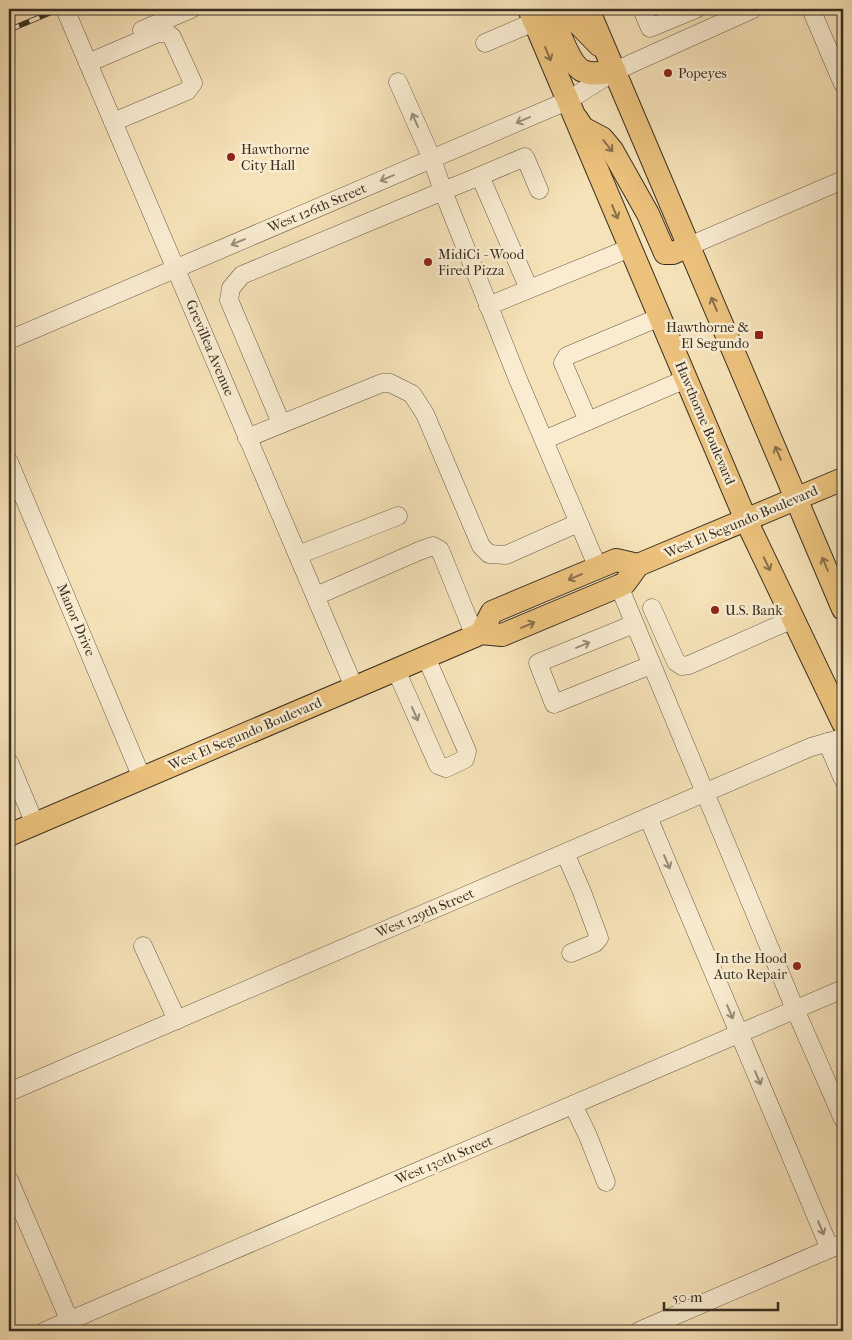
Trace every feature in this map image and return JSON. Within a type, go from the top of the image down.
[{"type":"main road","points":[[564,9],[612,63]]},
{"type":"main road","points":[[588,9],[797,498],[839,585],[843,609]]},
{"type":"main road","points":[[538,13],[574,63],[583,71],[598,74],[612,63]]},
{"type":"main road","name":"Hawthorne Boulevard","points":[[538,13],[570,107],[746,520],[843,723]]},
{"type":"main road","points":[[570,107],[583,128],[602,138],[612,150],[648,214],[665,253],[673,253],[689,246]]},
{"type":"main road","name":"West El Segundo Boulevard","points":[[9,835],[478,635],[502,635],[619,586],[625,583],[638,565],[843,479]]},
{"type":"main road","points":[[478,635],[492,612],[616,560],[638,565]]},
{"type":"street","name":"Grevillea Avenue","points":[[65,9],[354,687]]},
{"type":"street","points":[[86,58],[110,45],[191,9]]},
{"type":"street","points":[[642,9],[650,28],[696,9]]},
{"type":"street","name":"West 126th Street","points":[[10,334],[176,269],[432,159],[570,107],[612,63],[753,9]]},
{"type":"street","points":[[811,9],[843,84]]},
{"type":"street","points":[[485,43],[538,13]]},
{"type":"street","points":[[86,58],[158,33],[167,33],[172,37],[193,83],[187,91],[113,122]]},
{"type":"street","points":[[398,82],[432,159],[488,306],[598,568]]},
{"type":"street","points":[[281,423],[229,300],[231,288],[242,275],[524,157],[538,190]]},
{"type":"street","points":[[480,176],[526,282]]},
{"type":"street","points":[[689,246],[843,180]]},
{"type":"street","points":[[488,306],[630,248]]},
{"type":"street","points":[[588,421],[563,363],[564,359],[567,356],[660,317]]},
{"type":"street","points":[[544,440],[686,379]]},
{"type":"street","points":[[247,438],[382,383],[390,383],[412,394],[425,414],[481,546],[489,554],[506,555],[578,523]]},
{"type":"street","name":"Manor Drive","points":[[9,462],[142,778]]},
{"type":"street","points":[[298,555],[398,516]]},
{"type":"street","points":[[316,596],[433,546],[440,550],[478,635]]},
{"type":"street","points":[[619,586],[843,1120]]},
{"type":"street","points":[[652,608],[676,662],[682,666],[689,665],[793,618]]},
{"type":"street","points":[[634,624],[538,663],[554,704],[651,664]]},
{"type":"street","points":[[396,670],[438,765],[446,768],[464,760],[467,751],[426,657]]},
{"type":"street","points":[[835,740],[843,779]]},
{"type":"street","name":"West 129th Street","points":[[9,1092],[810,747],[835,740]]},
{"type":"street","points":[[9,762],[35,824]]},
{"type":"street","points":[[639,1331],[837,1246],[739,1033],[648,818]]},
{"type":"street","points":[[565,853],[599,938],[595,944],[571,953]]},
{"type":"street","points":[[143,946],[177,1020]]},
{"type":"street","name":"West 130th Street","points":[[45,1331],[72,1326],[573,1105],[843,989]]},
{"type":"street","points":[[573,1105],[588,1136],[606,1182]]},
{"type":"street","points":[[9,1180],[72,1326]]},
{"type":"railway","points":[[9,30],[59,9]]},
{"type":"place","name":"Popeyes","points":[[668,73]]},
{"type":"place","name":"Hawthorne City Hall","points":[[231,157]]},
{"type":"place","name":"MidiCi - Wood Fired Pizza","points":[[428,262]]},
{"type":"place","name":"Hawthorne & El Segundo","points":[[759,335]]},
{"type":"place","name":"U.S. Bank","points":[[715,610]]},
{"type":"place","name":"In the Hood Auto Repair","points":[[797,966]]}]
